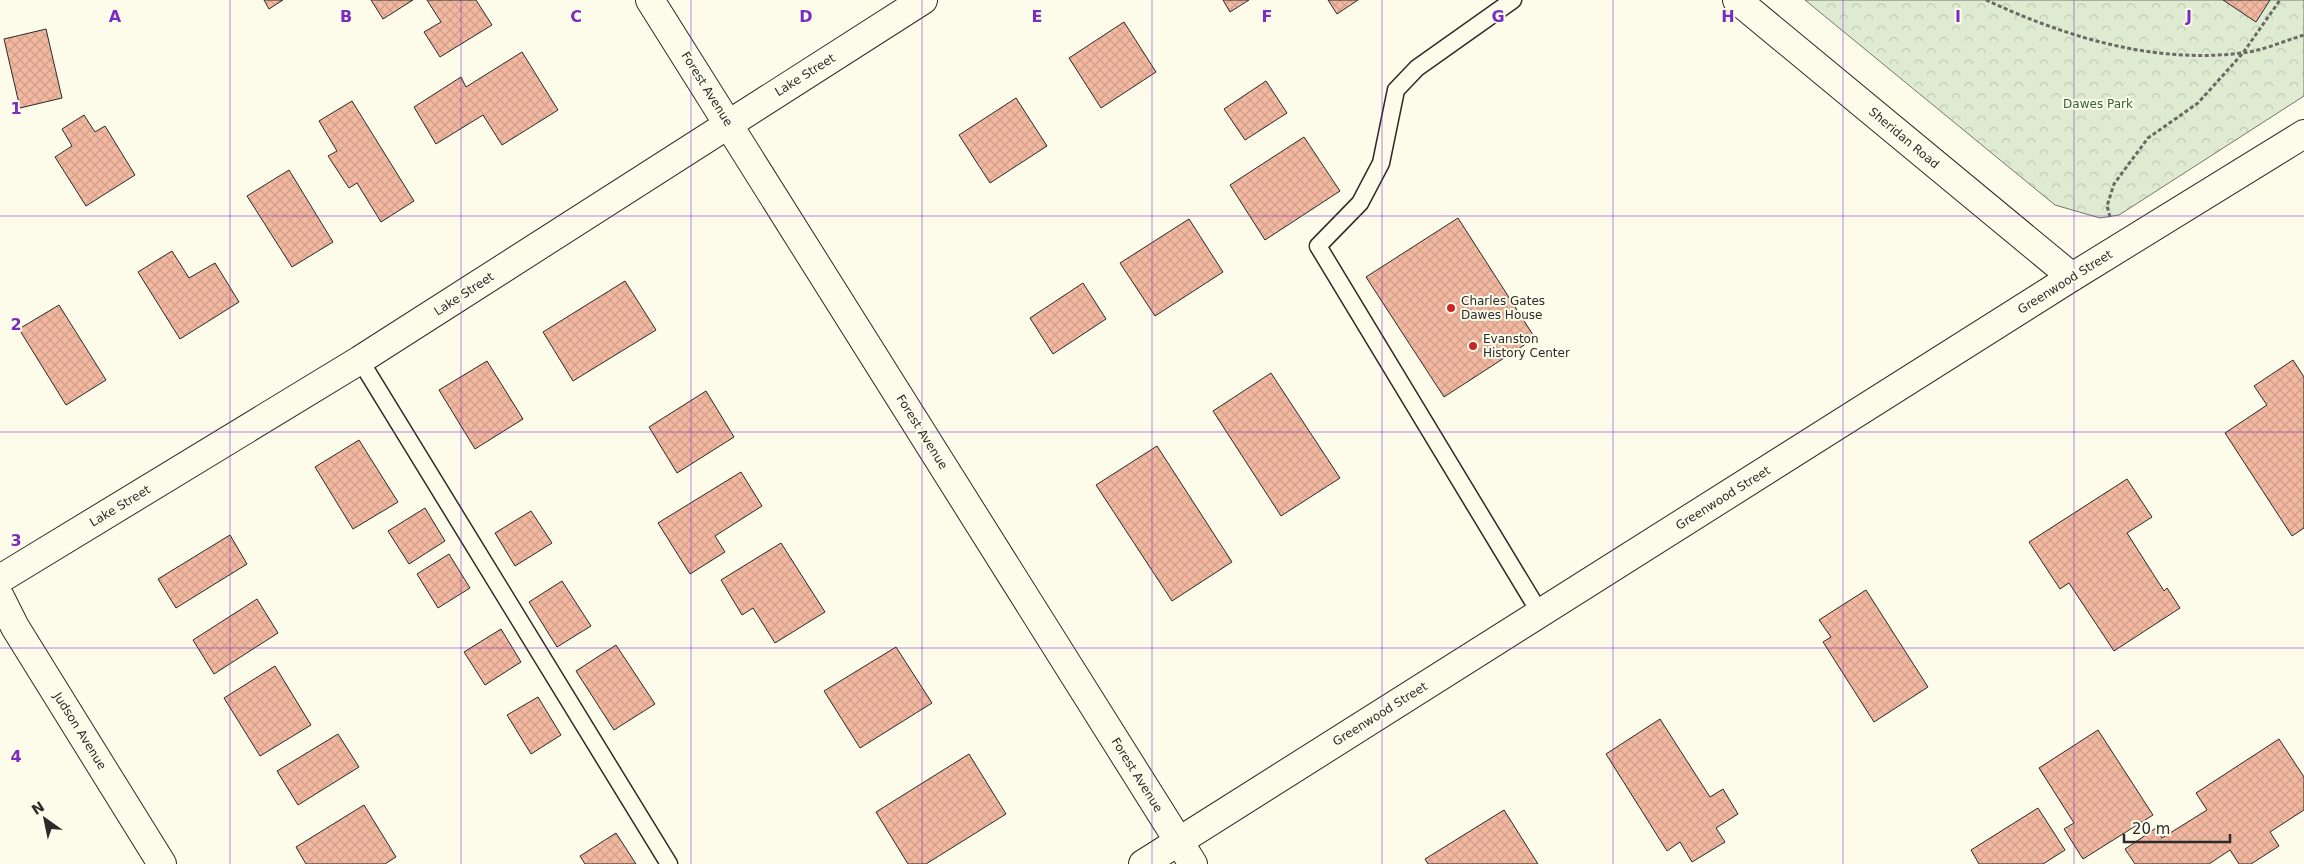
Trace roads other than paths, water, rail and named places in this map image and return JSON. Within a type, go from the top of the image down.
[{"type":"street","name":"Forest Avenue","points":[[650,0],[1186,853]]},
{"type":"street","name":"Lake Street","points":[[0,579],[360,360],[924,0]]},
{"type":"street","name":"Sheridan Road","points":[[1737,0],[2072,277]]},
{"type":"street","name":"Greenwood Street","points":[[1143,864],[1186,853],[1540,613],[2072,277],[2304,134]]},
{"type":"street","name":"Judson Avenue","points":[[0,597],[15,627],[162,864]]},
{"type":"lane","points":[[1513,0],[1418,68],[1396,90],[1381,164],[1360,203],[1318,246],[1540,613]]},
{"type":"lane","points":[[360,360],[669,864]]},
{"type":"place","name":"Charles Gates Dawes House","points":[[1451,308]]},
{"type":"place","name":"Evanston History Center","points":[[1473,346]]},
{"type":"park label","name":"Dawes Park","points":[[2098,104]]}]
